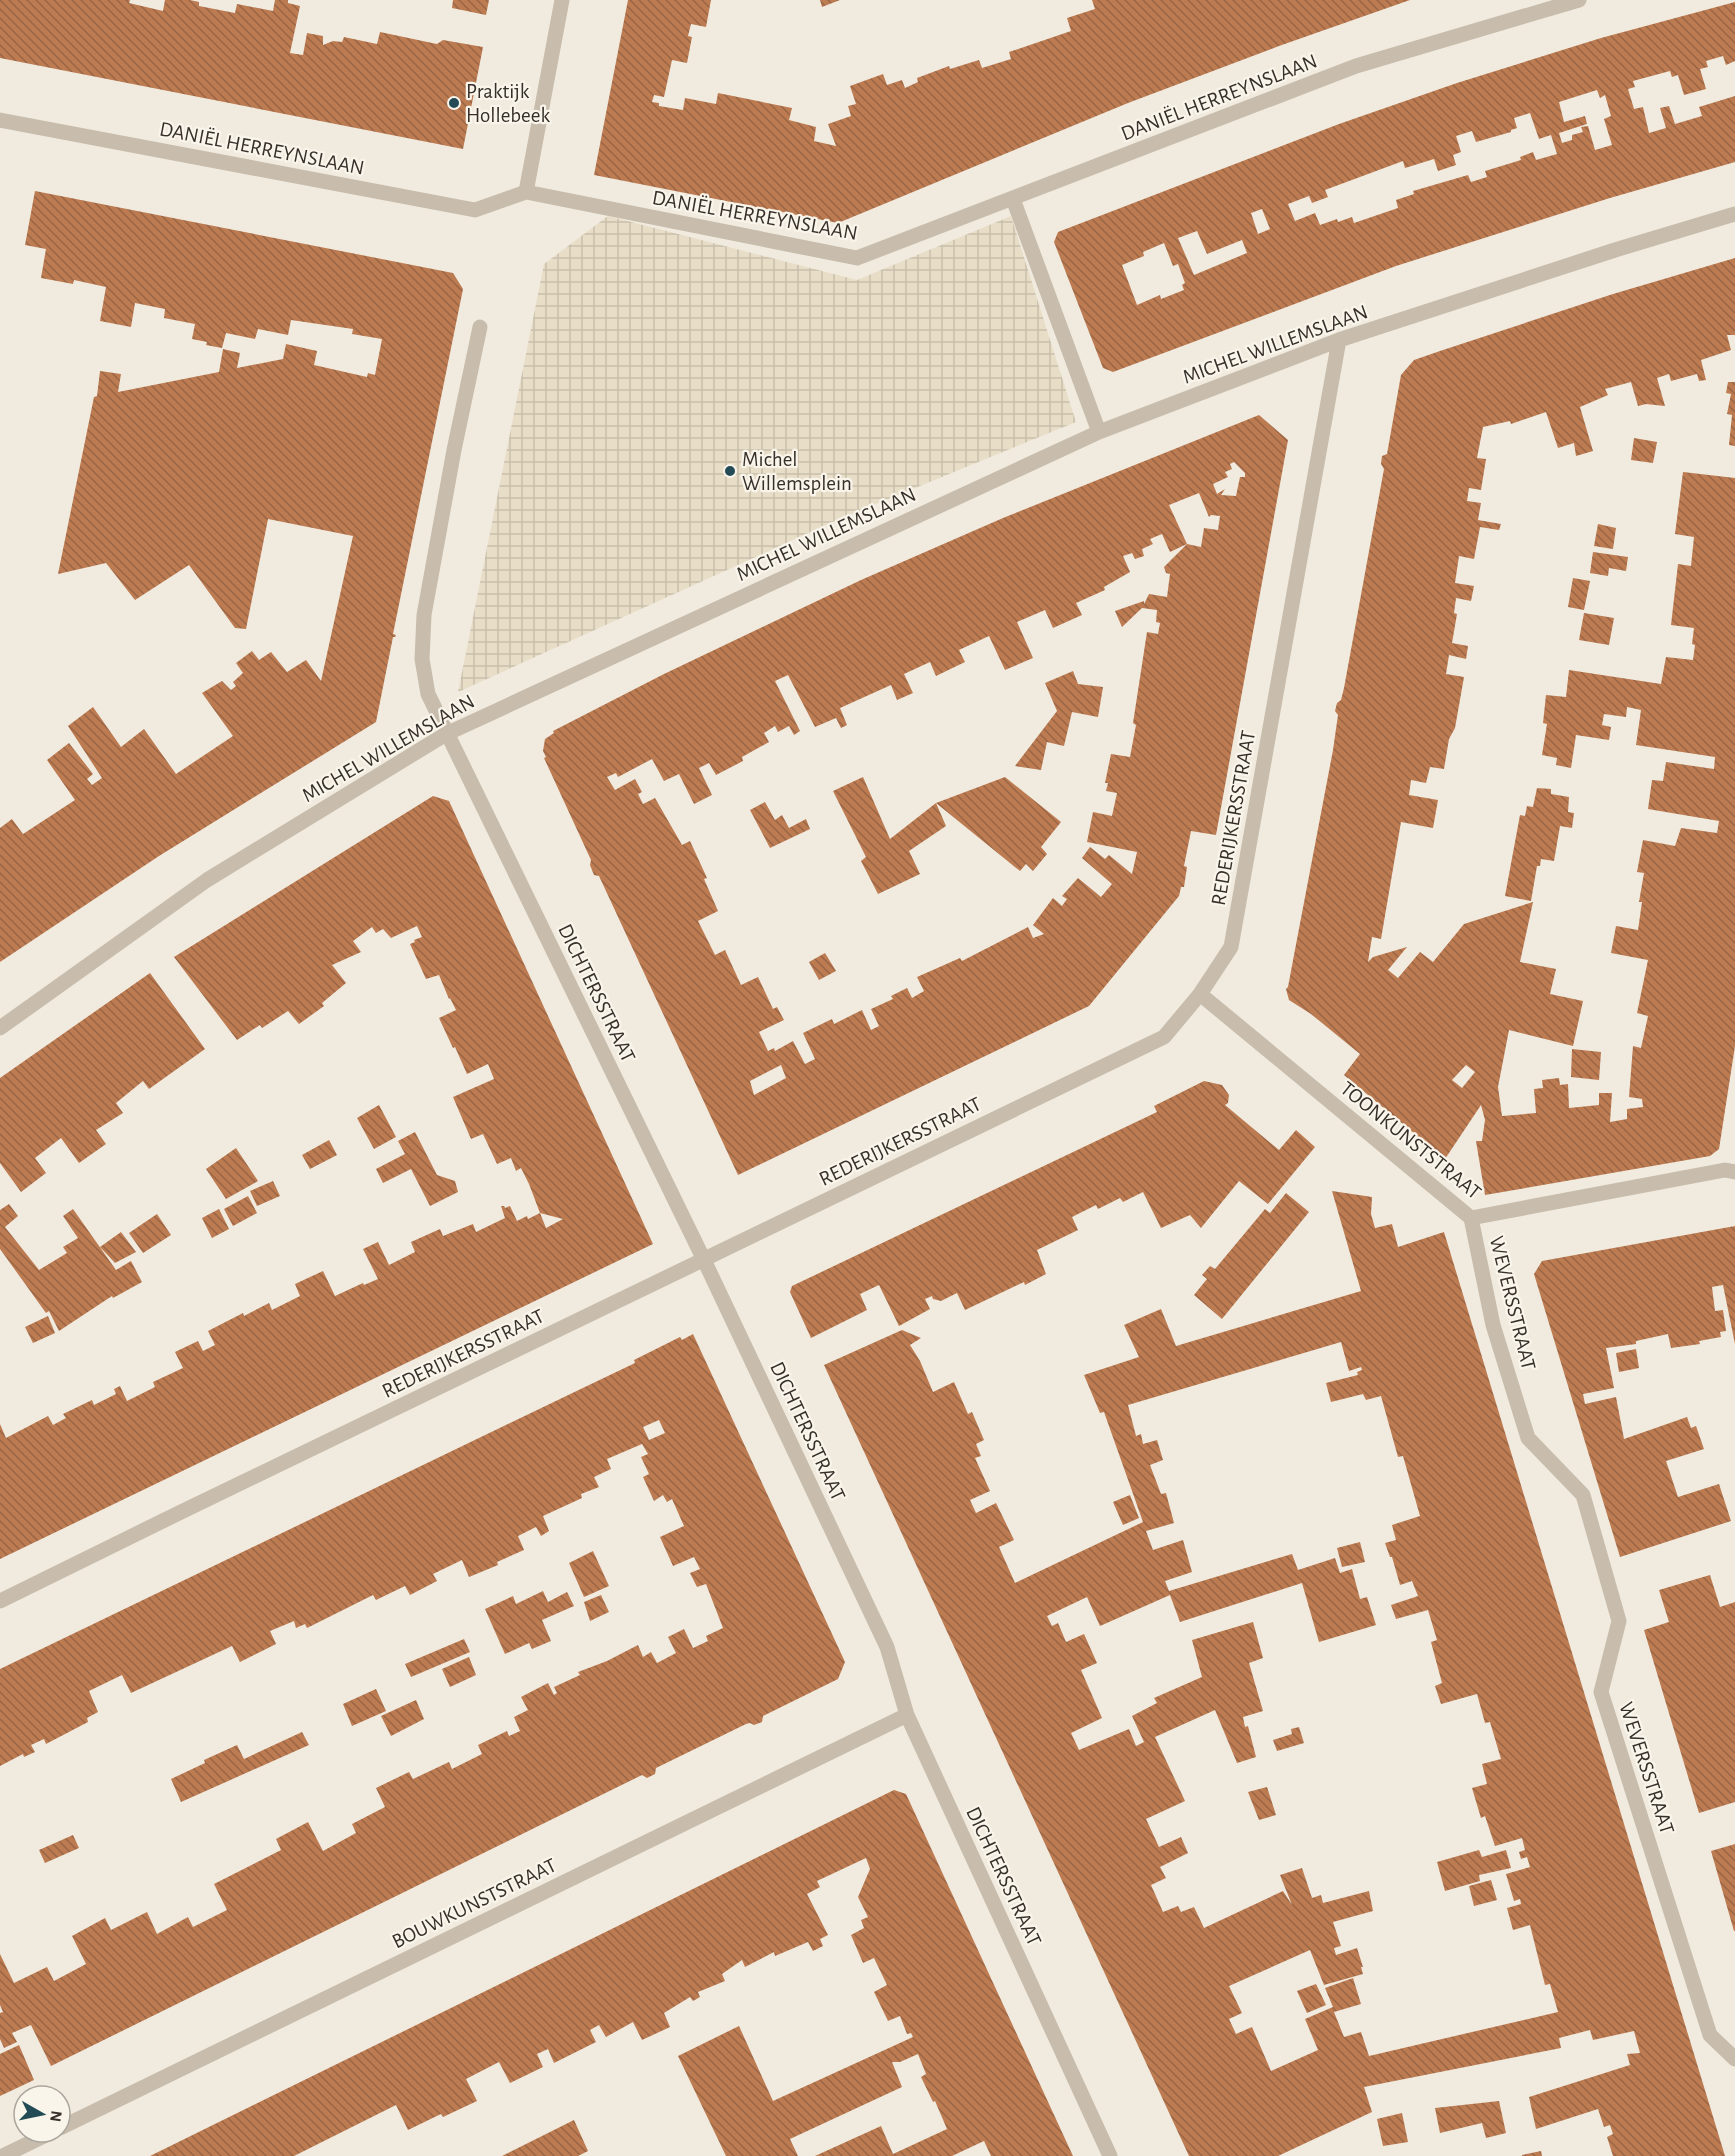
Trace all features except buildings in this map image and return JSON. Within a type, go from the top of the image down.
[{"type":"street","points":[[526,192],[562,0]]},
{"type":"street","name":"DANIËL HERREYNSLAAN","points":[[0,120],[475,210],[526,192],[857,258],[1356,66],[1579,0]]},
{"type":"street","points":[[1013,199],[1099,432]]},
{"type":"street","name":"MICHEL WILLEMSLAAN","points":[[0,1028],[207,880],[446,734],[1099,432],[1338,340],[1735,214]]},
{"type":"street","points":[[446,734],[428,694],[422,659],[424,615],[454,450],[480,327]]},
{"type":"street","name":"REDERIJKERSSTRAAT","points":[[0,1602],[191,1507],[1164,1037],[1200,994],[1231,947],[1338,340]]},
{"type":"street","name":"DICHTERSSTRAAT","points":[[446,734],[704,1260],[886,1647],[907,1715],[1110,2156]]},
{"type":"street","name":"TOONKUNSTSTRAAT","points":[[1200,994],[1471,1218],[1725,1170],[1735,1172]]},
{"type":"street","name":"WEVERSSTRAAT","points":[[1471,1218],[1493,1324],[1528,1438],[1582,1495],[1619,1621],[1601,1692],[1710,2035],[1735,2060]]},
{"type":"street","name":"BOUWKUNSTSTRAAT","points":[[72,2122],[907,1715]]},
{"type":"street","points":[[3,2156],[28,2144]]},
{"type":"shaded area","name":"Michel Willemsplein","points":[[608,216],[857,280],[1011,216],[1076,422],[837,520],[458,692],[544,264]]},
{"type":"place","name":"Praktijk Hollebeek","points":[[454,103]]},
{"type":"place","name":"Michel Willemsplein","points":[[730,471]]}]
